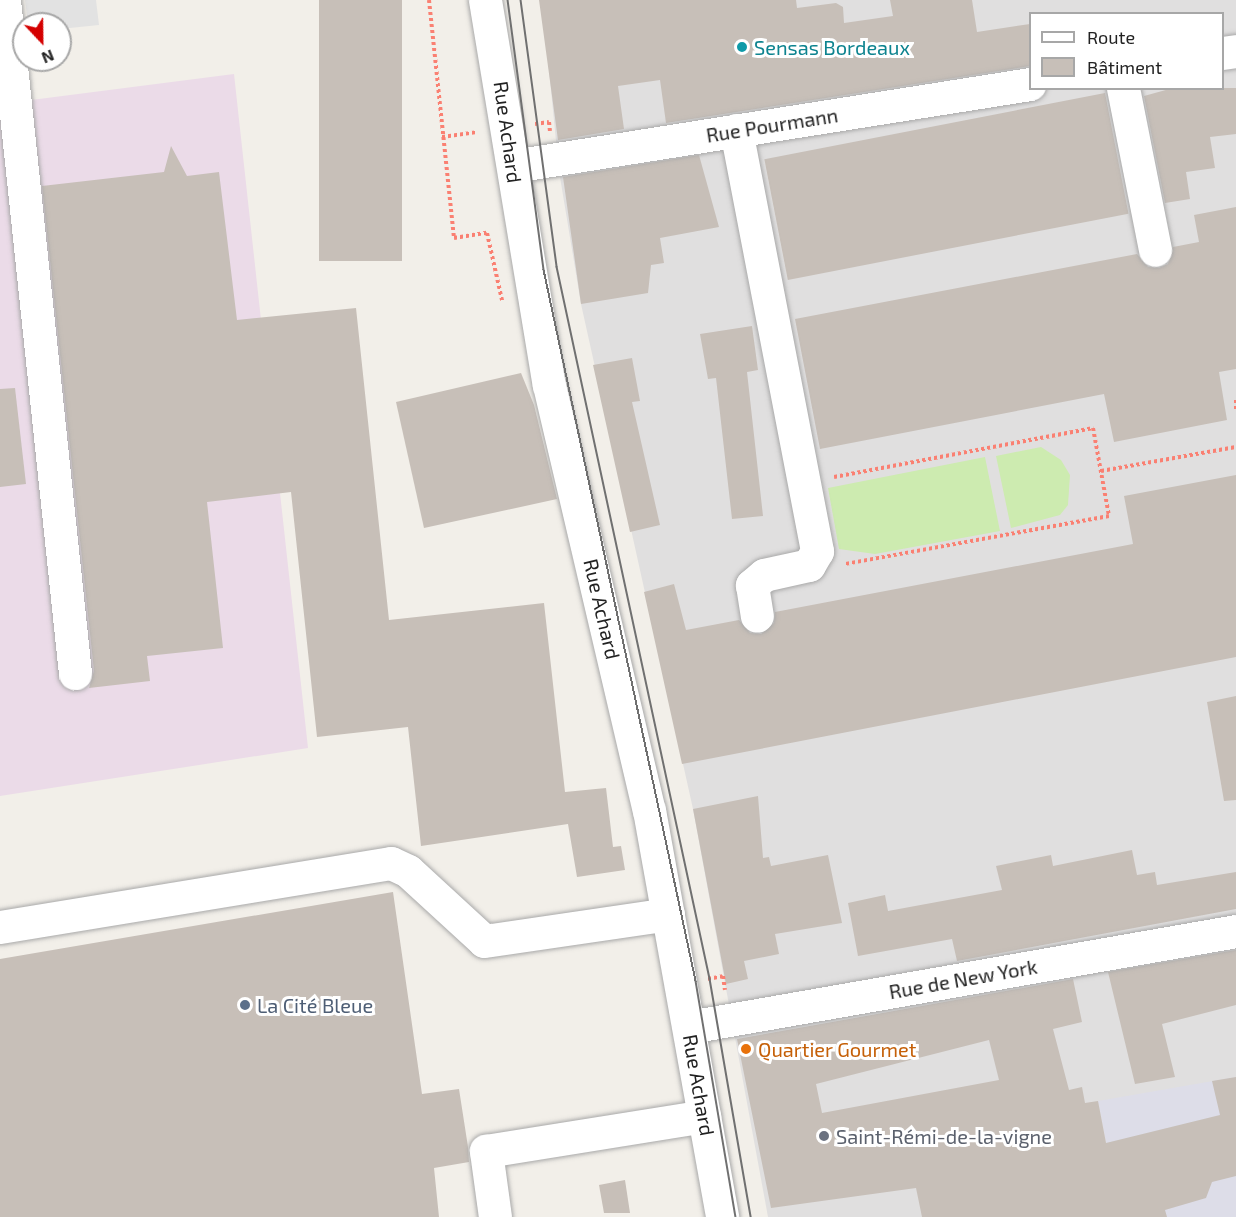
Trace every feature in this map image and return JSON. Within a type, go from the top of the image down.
[{"type":"street","points":[[4,0],[75,673]]},
{"type":"street","name":"Rue Achard","points":[[485,0],[549,386],[668,914],[722,1217]]},
{"type":"street","name":"Rue Pourmann","points":[[513,166],[1029,84]]},
{"type":"street","points":[[1124,90],[1155,250]]},
{"type":"street","points":[[736,130],[817,550],[808,565],[764,575],[752,585],[758,616]]},
{"type":"street","points":[[0,927],[391,863],[408,871],[484,941],[668,914]]},
{"type":"street","name":"Rue de New York","points":[[689,1028],[1236,932]]},
{"type":"street","points":[[495,1217],[486,1151],[705,1116]]},
{"type":"path","points":[[429,0],[454,238],[487,233],[504,308]]},
{"type":"path","points":[[1236,400],[1236,412]]},
{"type":"path","points":[[804,483],[1093,428],[1109,516],[848,565],[817,550]]},
{"type":"path","points":[[1101,471],[1236,447]]},
{"type":"shaded area","points":[[25,0],[96,0],[99,25],[72,28],[72,12],[26,12]]},
{"type":"shaded area","points":[[542,0],[1236,0],[1236,1217],[768,1217],[693,809],[581,304],[559,171]]},
{"type":"shaded area","points":[[234,74],[308,748],[0,796],[0,104]]},
{"type":"shaded area","points":[[1236,1077],[1236,1217],[1121,1217],[1098,1101]]},
{"type":"green space","points":[[1041,447],[1061,460],[1070,475],[1068,505],[1060,515],[1011,528],[996,456]]},
{"type":"green space","points":[[985,457],[1000,531],[875,554],[839,549],[828,488]]},
{"type":"building","points":[[319,0],[402,0],[402,261],[319,261]]},
{"type":"building","points":[[539,0],[796,0],[797,8],[836,3],[843,7],[844,23],[893,16],[890,0],[972,0],[977,32],[1029,24],[1029,66],[666,123],[660,80],[618,86],[624,129],[558,140]]},
{"type":"building","points":[[1236,88],[1236,134],[1210,137],[1215,168],[1186,172],[1190,199],[1165,203],[1144,96],[1166,90]]},
{"type":"building","points":[[1105,93],[1128,214],[788,280],[764,159]]},
{"type":"building","points":[[171,146],[187,176],[219,172],[237,320],[356,308],[389,620],[544,603],[565,792],[606,788],[613,847],[621,846],[625,870],[577,877],[568,824],[421,846],[408,727],[317,737],[291,492],[207,502],[223,648],[147,656],[150,681],[89,688],[94,671],[42,186],[164,172]]},
{"type":"building","points":[[699,155],[719,227],[660,238],[664,263],[651,265],[648,293],[581,304],[563,177]]},
{"type":"building","points":[[1236,207],[1236,369],[1219,372],[1227,420],[1114,442],[1104,394],[820,449],[795,319],[1137,254],[1148,267],[1159,268],[1168,264],[1173,247],[1199,242],[1194,215]]},
{"type":"building","points":[[752,326],[758,370],[747,372],[763,516],[732,519],[716,378],[708,379],[700,334]]},
{"type":"building","points":[[632,358],[640,401],[632,402],[660,525],[630,532],[593,365]]},
{"type":"building","points":[[521,373],[534,405],[557,499],[424,528],[396,402]]},
{"type":"building","points":[[15,388],[26,484],[0,487],[0,389]]},
{"type":"building","points":[[1236,475],[1236,657],[682,764],[644,592],[674,584],[686,630],[739,620],[750,633],[761,634],[774,623],[775,612],[1133,544],[1124,496]]},
{"type":"building","points":[[1236,696],[1236,800],[1224,801],[1207,702]]},
{"type":"building","points":[[758,796],[763,858],[769,857],[771,866],[828,855],[842,923],[775,934],[779,954],[744,961],[748,979],[726,984],[693,809]]},
{"type":"building","points":[[1132,850],[1137,875],[1155,872],[1157,885],[1236,872],[1236,909],[957,961],[952,939],[858,956],[848,903],[885,895],[888,911],[1002,890],[996,866],[1051,855],[1053,866]]},
{"type":"building","points":[[393,892],[422,1094],[459,1089],[468,1147],[469,1162],[434,1168],[439,1217],[0,1217],[0,959]]},
{"type":"building","points":[[1236,950],[1236,1005],[1162,1024],[1175,1077],[1135,1084],[1108,972]]},
{"type":"building","points":[[1073,979],[1082,1022],[1053,1029],[1069,1090],[1082,1087],[1085,1103],[1098,1101],[1106,1143],[1220,1115],[1212,1081],[1236,1077],[1236,1176],[1212,1182],[1206,1198],[1165,1210],[1167,1217],[922,1217],[916,1188],[771,1208],[737,1039]],"holes":[[[989,1040],[999,1080],[822,1113],[816,1084]]]},
{"type":"building","points":[[625,1180],[630,1213],[604,1213],[599,1185]]},
{"type":"tram line","points":[[508,0],[544,270],[696,981],[736,1217]]},
{"type":"tram line","points":[[521,0],[557,267],[710,979],[751,1217]]},
{"type":"place","name":"Sensas Bordeaux","points":[[742,47]]},
{"type":"place","name":"La Cité Bleue","points":[[245,1005]]},
{"type":"place","name":"Quartier Gourmet","points":[[746,1049]]},
{"type":"place","name":"Saint-Rémi-de-la-vigne","points":[[824,1136]]}]
